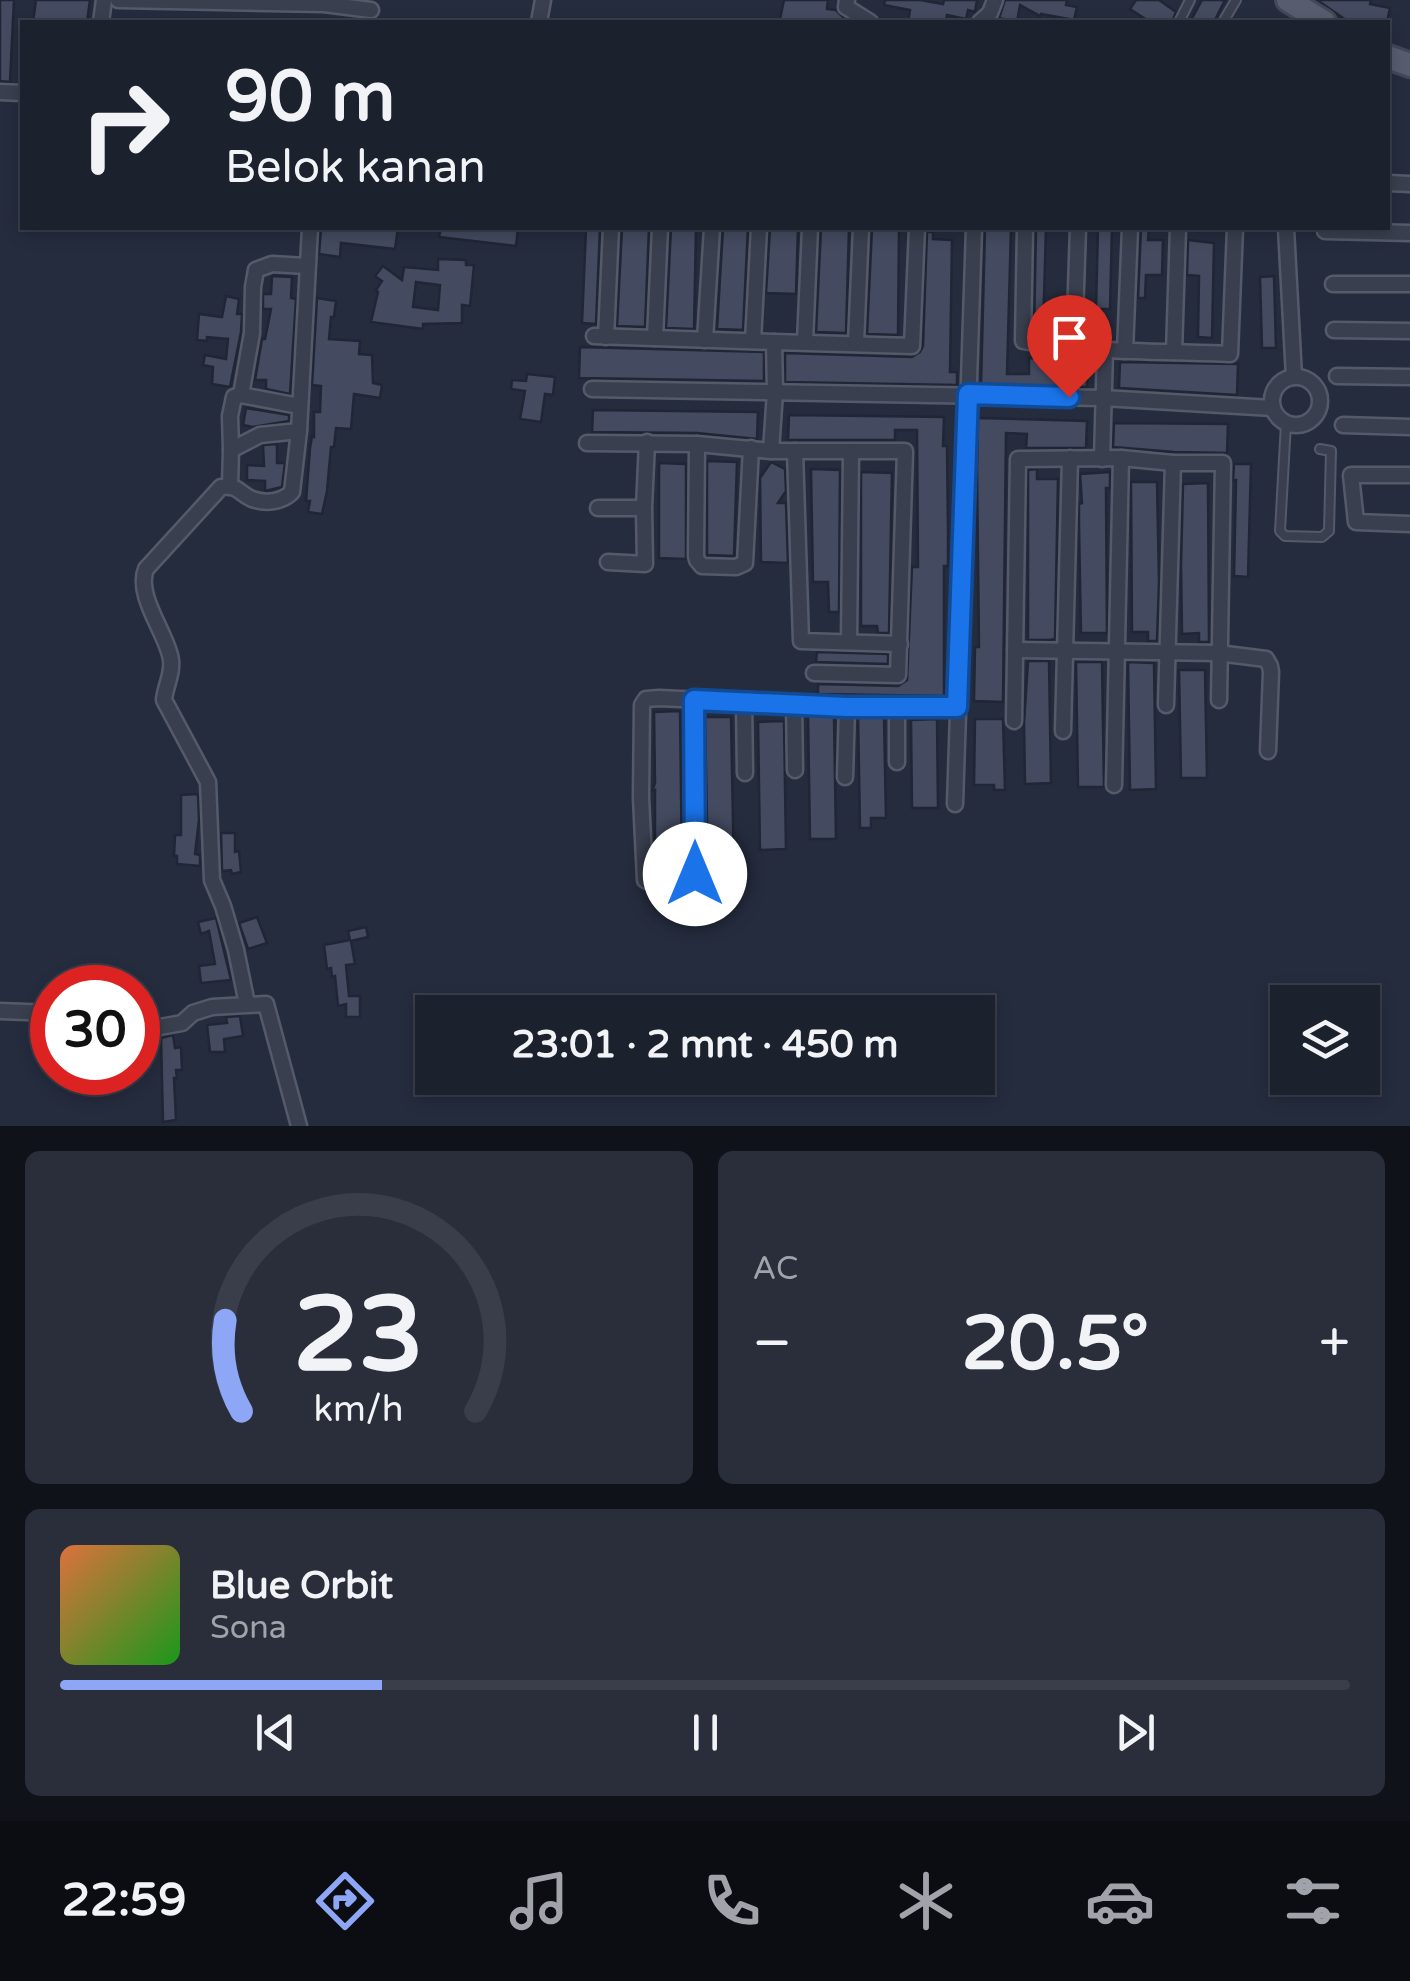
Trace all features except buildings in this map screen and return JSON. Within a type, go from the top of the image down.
[{"type":"main road","points":[[1288,0],[1316,20]]},
{"type":"street","points":[[118,0],[324,4],[369,11]]},
{"type":"street","points":[[847,0],[846,7],[867,20]]},
{"type":"street","points":[[247,1004],[224,906],[212,880],[208,782],[164,700],[171,659],[143,578],[146,569],[221,487],[240,489],[250,498],[276,501],[292,492],[310,230]]},
{"type":"street","points":[[611,230],[600,336],[912,346],[917,230]]},
{"type":"street","points":[[655,338],[660,230]]},
{"type":"street","points":[[705,340],[712,230]]},
{"type":"street","points":[[753,340],[759,230]]},
{"type":"street","points":[[805,342],[810,230]]},
{"type":"street","points":[[856,343],[861,230]]},
{"type":"street","points":[[955,804],[974,230]]},
{"type":"street","points":[[1025,230],[1023,341],[1105,350],[1230,354],[1234,230]]},
{"type":"street","points":[[1074,348],[1078,230]]},
{"type":"street","points":[[1126,350],[1130,230]]},
{"type":"street","points":[[1174,352],[1178,230]]},
{"type":"street","points":[[1286,230],[1294,377]]},
{"type":"street","points":[[1325,231],[1410,233]]},
{"type":"street","points":[[241,395],[252,333],[256,270],[272,264],[306,266]]},
{"type":"street","points":[[1333,284],[1410,284]]},
{"type":"street","points":[[1334,330],[1410,331]]},
{"type":"street","points":[[771,451],[774,342]]},
{"type":"street","points":[[1102,458],[1105,350]]},
{"type":"street","points":[[1337,376],[1410,377]]},
{"type":"street","points":[[1294,377],[1306,379],[1318,392],[1318,411],[1304,424],[1286,423],[1273,408],[1274,391],[1280,383],[1294,377]]},
{"type":"street","points":[[592,389],[968,394],[1273,408]]},
{"type":"street","points":[[230,486],[234,397],[299,406]]},
{"type":"street","points":[[1343,425],[1410,427]]},
{"type":"street","points":[[232,450],[260,434],[299,432]]},
{"type":"street","points":[[608,562],[645,564],[647,442]]},
{"type":"street","points":[[587,443],[697,444],[771,451],[905,451],[898,675],[814,673]]},
{"type":"street","points":[[697,444],[696,556],[702,566],[736,568],[745,563],[751,448]]},
{"type":"street","points":[[796,451],[801,641],[900,644]]},
{"type":"street","points":[[849,641],[851,452]]},
{"type":"street","points":[[1014,721],[1018,458],[1121,458],[1223,464],[1218,700]]},
{"type":"street","points":[[1063,730],[1070,458]]},
{"type":"street","points":[[1114,785],[1121,458]]},
{"type":"street","points":[[1166,705],[1174,463]]},
{"type":"street","points":[[1410,476],[1352,476],[1356,522],[1410,524]]},
{"type":"street","points":[[598,508],[644,508]]},
{"type":"street","points":[[1015,650],[1218,652],[1266,659],[1270,666],[1268,751]]},
{"type":"street","points":[[694,700],[694,878],[648,884],[643,869],[640,798],[642,703],[646,699],[744,701],[847,707],[957,707]]},
{"type":"street","points":[[744,701],[745,773]]},
{"type":"street","points":[[794,703],[795,770]]},
{"type":"street","points":[[845,777],[847,707]]},
{"type":"street","points":[[897,707],[897,762]]},
{"type":"street","points":[[160,1027],[182,1023],[193,1013],[212,1007],[266,1004],[300,1126]]},
{"type":"street","points":[[0,1010],[30,1012]]},
{"type":"lane","points":[[1286,423],[1280,530],[1285,536],[1322,537],[1329,531],[1331,451],[1320,449]]},
{"type":"route","points":[[695,874],[694,700],[957,707],[968,394],[1069,397]]}]
